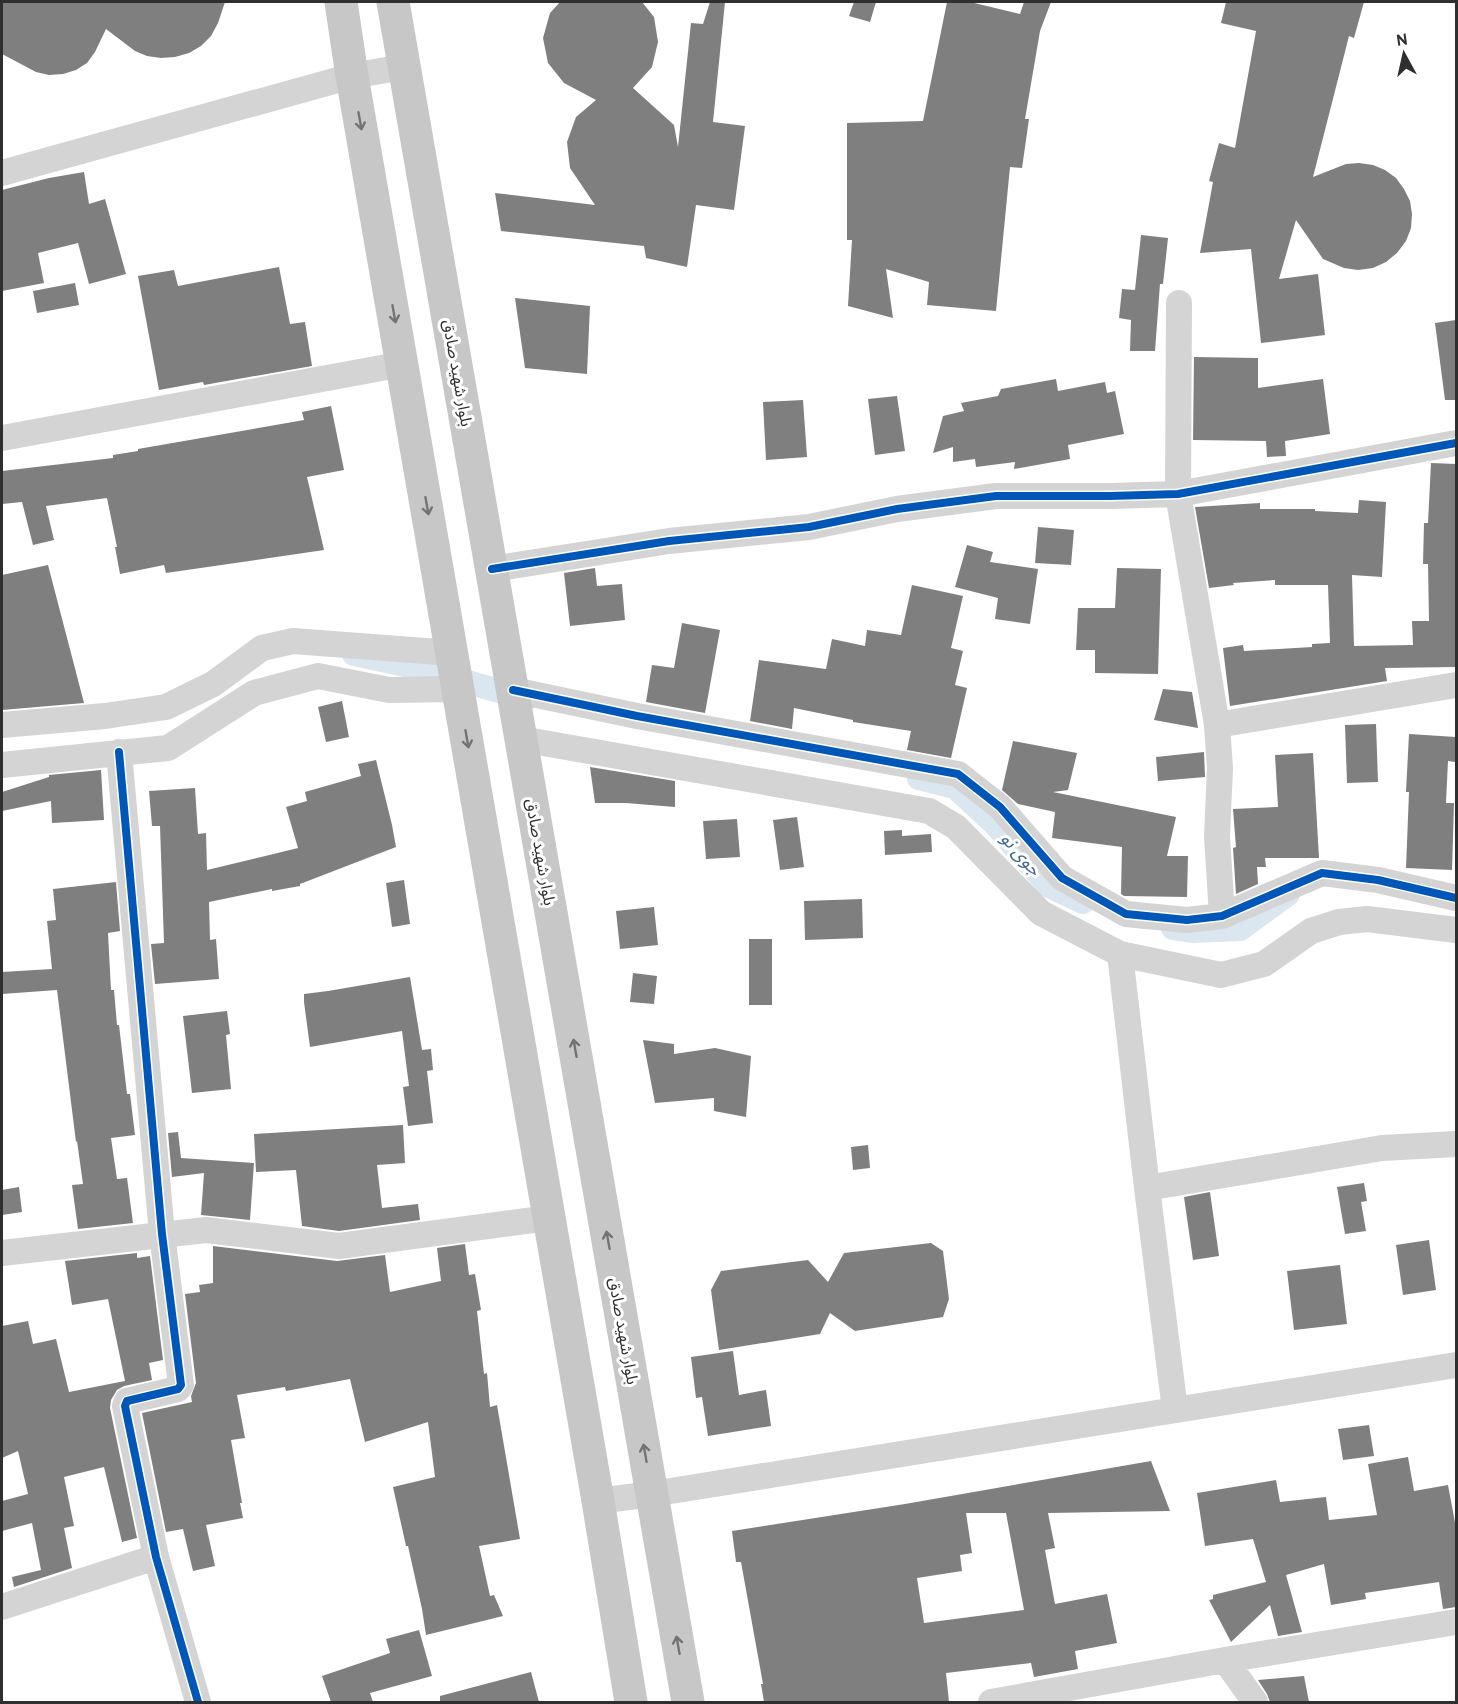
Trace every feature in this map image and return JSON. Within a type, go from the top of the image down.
[{"type":"main road","points":[[341,2],[631,1702]]},
{"type":"main road","name":"بلوار شهید صادق","points":[[393,2],[688,1702]]},
{"type":"street","points":[[2,173],[352,76],[404,67]]},
{"type":"street","points":[[1179,303],[1178,494],[1217,725],[1220,768],[1217,836],[1222,916]]},
{"type":"street","points":[[2,438],[403,364]]},
{"type":"street","points":[[492,569],[669,541],[809,527],[897,509],[996,496],[1178,494],[1456,443]]},
{"type":"street","points":[[2,725],[105,716],[166,707],[213,684],[262,648],[293,641],[452,653]]},
{"type":"street","points":[[2,765],[168,748],[254,693],[318,676],[389,690],[458,688]]},
{"type":"street","points":[[1217,725],[1456,685]]},
{"type":"street","points":[[513,690],[637,716],[958,774],[1000,807],[1062,878],[1126,914],[1187,920],[1222,916],[1322,873],[1378,880],[1456,898]]},
{"type":"street","points":[[521,739],[929,811],[956,827],[1041,913],[1120,954],[1221,975],[1264,963],[1311,931],[1339,922],[1366,920],[1456,930]]},
{"type":"street","points":[[119,752],[162,1234],[181,1385],[178,1389],[127,1401],[125,1406],[156,1557],[198,1702]]},
{"type":"street","points":[[1120,954],[1175,1410]]},
{"type":"street","points":[[1147,1188],[1382,1148],[1456,1144]]},
{"type":"street","points":[[2,1253],[206,1230],[339,1246],[549,1218]]},
{"type":"street","points":[[598,1501],[1456,1365]]},
{"type":"street","points":[[2,1608],[156,1557]]},
{"type":"street","points":[[991,1702],[1456,1622]]},
{"type":"street","points":[[1225,1660],[1255,1702]]},
{"type":"building","points":[[2,2],[225,2],[211,36],[189,53],[161,58],[147,56],[135,51],[106,29],[87,63],[76,70],[49,75],[36,72],[2,54]]},
{"type":"building","points":[[560,2],[642,2],[654,17],[658,42],[652,67],[633,88],[674,125],[678,147],[691,23],[703,24],[710,2],[725,2],[713,122],[745,126],[734,210],[696,205],[687,267],[646,258],[644,246],[501,231],[495,193],[595,205],[570,168],[567,142],[576,117],[596,100],[564,83],[548,63],[543,38],[550,13]]},
{"type":"building","points":[[854,2],[876,2],[870,22],[849,16]]},
{"type":"building","points":[[947,2],[970,2],[1020,14],[1024,2],[1051,2],[1040,31],[1025,119],[1029,119],[1022,168],[1010,167],[996,311],[927,305],[929,282],[886,269],[893,318],[848,306],[852,240],[847,240],[847,123],[923,121]]},
{"type":"building","points":[[1226,2],[1364,2],[1354,38],[1349,36],[1313,177],[1346,164],[1373,165],[1385,170],[1396,178],[1410,201],[1411,228],[1406,241],[1386,262],[1373,268],[1358,270],[1344,268],[1323,259],[1296,220],[1279,279],[1318,274],[1325,335],[1261,343],[1251,249],[1200,253],[1213,182],[1209,181],[1219,143],[1235,148],[1256,31],[1221,23]]},
{"type":"building","points":[[84,172],[89,204],[105,199],[126,274],[89,284],[78,243],[38,253],[44,283],[2,291],[2,190]]},
{"type":"building","points":[[1141,235],[1168,238],[1163,284],[1160,284],[1155,351],[1130,351],[1131,320],[1119,318],[1122,289],[1135,290]]},
{"type":"building","points":[[279,267],[290,324],[305,322],[312,366],[204,385],[203,382],[159,390],[138,276],[174,270],[178,286]]},
{"type":"building","points":[[75,283],[79,305],[37,313],[33,291]]},
{"type":"building","points":[[515,298],[590,306],[587,374],[525,368]]},
{"type":"building","points":[[1456,320],[1456,400],[1445,400],[1435,323]]},
{"type":"building","points":[[1194,357],[1258,358],[1258,388],[1323,379],[1330,434],[1285,441],[1286,456],[1267,457],[1266,441],[1193,440]]},
{"type":"building","points":[[1056,379],[1058,391],[1105,382],[1107,393],[1115,391],[1124,434],[1068,445],[1070,459],[1014,469],[1015,462],[976,467],[975,459],[953,462],[953,447],[933,453],[943,416],[964,411],[961,403],[998,396],[1001,389]]},
{"type":"building","points":[[897,396],[905,451],[875,455],[868,399]]},
{"type":"building","points":[[803,400],[807,457],[766,460],[763,402]]},
{"type":"building","points":[[331,406],[344,470],[307,477],[324,550],[166,573],[164,565],[120,574],[107,498],[46,506],[54,540],[33,545],[22,502],[2,504],[2,471],[113,458],[113,455],[138,451],[138,449],[304,420],[302,412]]},
{"type":"building","points":[[1431,463],[1456,464],[1456,667],[1385,668],[1387,681],[1230,706],[1223,648],[1243,645],[1244,651],[1312,647],[1312,644],[1330,643],[1328,585],[1275,585],[1275,580],[1233,583],[1234,585],[1209,588],[1195,507],[1260,503],[1260,509],[1315,509],[1315,511],[1358,513],[1359,500],[1386,502],[1382,577],[1352,575],[1354,646],[1413,645],[1412,621],[1429,621],[1428,564],[1423,564],[1424,523],[1428,523]]},
{"type":"building","points":[[1038,527],[1074,530],[1071,565],[1035,563]]},
{"type":"building","points":[[967,545],[993,552],[990,562],[1038,569],[1030,624],[995,619],[998,598],[955,587]]},
{"type":"building","points":[[48,565],[84,703],[2,710],[2,575]]},
{"type":"building","points":[[595,568],[597,586],[622,584],[625,620],[570,626],[564,573]]},
{"type":"building","points":[[1117,568],[1161,569],[1158,674],[1095,673],[1095,650],[1076,650],[1078,608],[1115,608]]},
{"type":"building","points":[[912,585],[963,596],[951,648],[963,651],[955,685],[967,688],[951,758],[907,750],[911,731],[853,722],[853,720],[794,708],[792,729],[750,721],[759,660],[826,669],[832,639],[865,646],[867,630],[901,635]]},
{"type":"building","points":[[682,623],[720,630],[705,713],[646,702],[652,665],[674,668]]},
{"type":"building","points":[[1163,689],[1192,692],[1198,728],[1154,720]]},
{"type":"building","points":[[342,701],[349,737],[326,742],[318,707]]},
{"type":"building","points":[[1376,724],[1378,782],[1347,783],[1345,725]]},
{"type":"building","points":[[1409,734],[1456,737],[1455,762],[1448,761],[1446,803],[1454,803],[1452,870],[1406,868]]},
{"type":"building","points":[[1013,741],[1077,753],[1068,790],[1053,792],[1176,817],[1167,856],[1188,856],[1187,897],[1124,896],[1121,894],[1122,847],[1052,838],[1055,812],[1018,804],[1002,790]]},
{"type":"building","points":[[1204,752],[1205,777],[1158,781],[1156,757]]},
{"type":"building","points":[[1313,753],[1319,858],[1265,858],[1266,867],[1257,867],[1258,884],[1236,894],[1233,809],[1278,807],[1275,755]]},
{"type":"building","points":[[376,760],[396,847],[300,884],[300,886],[272,891],[272,889],[209,902],[210,940],[216,939],[219,979],[155,984],[151,944],[164,943],[160,826],[152,826],[149,791],[195,788],[198,834],[206,833],[207,870],[298,848],[286,807],[307,801],[305,792],[361,776],[358,764]]},
{"type":"building","points":[[590,767],[675,781],[675,807],[595,803]]},
{"type":"building","points":[[101,770],[104,820],[52,823],[51,801],[2,811],[2,792],[49,777],[49,775]]},
{"type":"building","points":[[797,817],[804,867],[780,870],[773,820]]},
{"type":"building","points":[[737,819],[740,857],[706,859],[703,821]]},
{"type":"building","points":[[902,830],[902,836],[931,834],[932,852],[885,855],[884,831]]},
{"type":"building","points":[[404,880],[410,924],[392,927],[386,883]]},
{"type":"building","points":[[116,882],[120,931],[108,933],[111,990],[114,990],[117,1025],[119,1025],[127,1094],[130,1094],[135,1135],[111,1138],[117,1179],[127,1178],[133,1223],[78,1229],[72,1185],[83,1184],[57,990],[2,994],[2,972],[52,969],[47,921],[56,920],[53,889]]},
{"type":"building","points":[[862,899],[863,938],[805,940],[804,901]]},
{"type":"building","points":[[654,907],[658,945],[620,949],[616,911]]},
{"type":"building","points":[[749,939],[772,939],[772,1005],[749,1005]]},
{"type":"building","points":[[633,973],[657,976],[654,1004],[630,1002]]},
{"type":"building","points":[[410,977],[422,1050],[431,1049],[433,1070],[427,1071],[433,1123],[408,1126],[403,1087],[409,1086],[402,1031],[310,1047],[304,994]]},
{"type":"building","points":[[227,1011],[230,1034],[226,1035],[231,1089],[192,1093],[183,1016]]},
{"type":"building","points":[[643,1040],[674,1044],[674,1054],[715,1048],[751,1056],[746,1117],[714,1111],[714,1098],[655,1103]]},
{"type":"building","points":[[403,1125],[405,1163],[377,1165],[382,1208],[418,1204],[420,1220],[339,1231],[302,1226],[296,1170],[256,1172],[254,1134]]},
{"type":"building","points":[[178,1132],[181,1158],[254,1163],[250,1220],[201,1215],[204,1173],[172,1177],[168,1133]]},
{"type":"building","points":[[868,1145],[870,1168],[853,1170],[851,1147]]},
{"type":"building","points":[[1364,1183],[1367,1201],[1361,1202],[1366,1231],[1345,1234],[1337,1187]]},
{"type":"building","points":[[19,1187],[22,1212],[2,1215],[2,1190]]},
{"type":"building","points":[[1210,1192],[1219,1256],[1193,1260],[1184,1197]]},
{"type":"building","points":[[1429,1240],[1436,1290],[1403,1295],[1396,1245]]},
{"type":"building","points":[[931,1243],[943,1251],[949,1299],[943,1317],[855,1331],[830,1313],[820,1334],[719,1350],[711,1290],[721,1271],[808,1260],[828,1282],[844,1253]]},
{"type":"building","points":[[465,1244],[469,1275],[475,1274],[481,1310],[477,1311],[490,1407],[497,1405],[520,1539],[479,1546],[490,1596],[494,1595],[503,1616],[426,1635],[408,1546],[406,1546],[393,1487],[435,1477],[428,1422],[365,1442],[350,1379],[286,1391],[285,1387],[237,1395],[245,1438],[231,1440],[243,1518],[206,1525],[215,1566],[193,1571],[183,1529],[166,1532],[142,1413],[192,1402],[191,1396],[196,1383],[185,1294],[200,1292],[199,1285],[213,1283],[213,1246],[337,1261],[385,1255],[390,1292],[441,1281],[437,1248]]},
{"type":"building","points":[[137,1253],[137,1258],[150,1256],[163,1360],[149,1363],[152,1380],[124,1386],[117,1390],[111,1400],[110,1408],[137,1538],[122,1542],[104,1467],[64,1477],[74,1526],[64,1528],[72,1568],[14,1587],[12,1577],[41,1570],[32,1523],[2,1531],[2,1501],[28,1494],[18,1451],[2,1458],[2,1326],[28,1321],[33,1344],[56,1339],[69,1392],[125,1381],[108,1299],[72,1305],[65,1261]]},
{"type":"building","points":[[1340,1265],[1347,1324],[1294,1330],[1287,1271]]},
{"type":"building","points":[[733,1351],[739,1395],[766,1390],[771,1426],[708,1436],[702,1397],[696,1398],[691,1357]]},
{"type":"building","points":[[1369,1425],[1374,1456],[1343,1460],[1338,1429]]},
{"type":"building","points":[[1408,1457],[1414,1491],[1448,1485],[1456,1528],[1456,1607],[1443,1609],[1439,1582],[1365,1593],[1366,1599],[1331,1605],[1324,1564],[1286,1575],[1302,1632],[1278,1636],[1270,1605],[1231,1642],[1209,1600],[1213,1599],[1213,1595],[1266,1582],[1253,1539],[1205,1546],[1197,1493],[1276,1480],[1280,1502],[1326,1497],[1329,1520],[1377,1515],[1368,1464]]},
{"type":"building","points":[[1151,1461],[1170,1511],[1048,1513],[1055,1548],[1045,1550],[1055,1604],[1107,1594],[1117,1643],[1075,1651],[1078,1669],[1034,1677],[1031,1663],[946,1673],[949,1702],[764,1702],[761,1684],[763,1684],[741,1562],[736,1562],[732,1531],[905,1504]],"holes":[[[966,1513],[1006,1513],[1024,1610],[924,1623],[917,1578],[962,1571],[960,1555],[972,1553]]]},
{"type":"building","points":[[419,1630],[432,1676],[370,1693],[373,1702],[331,1702],[322,1676],[390,1653],[386,1639]]},
{"type":"building","points":[[531,1672],[539,1702],[440,1702],[440,1696]]},
{"type":"building","points":[[1304,1676],[1309,1702],[1270,1702],[1258,1680]]},
{"type":"waterway","points":[[354,654],[419,668],[526,699]]},
{"type":"waterway","name":"جوی نو","points":[[919,778],[955,787],[995,824],[1049,886],[1083,902]]},
{"type":"waterway","name":"جوی نو","points":[[1173,928],[1192,931],[1240,929],[1288,894]]},
{"type":"cycle path","points":[[492,569],[669,541],[809,527],[897,509],[996,496],[1178,494],[1456,443]]},
{"type":"cycle path","points":[[513,690],[637,716],[958,774],[1000,807],[1062,878],[1126,914],[1187,920],[1222,916],[1322,873],[1378,880],[1456,898]]},
{"type":"cycle path","points":[[119,752],[162,1234],[181,1385],[178,1389],[127,1401],[125,1406],[156,1557],[198,1702]]}]
